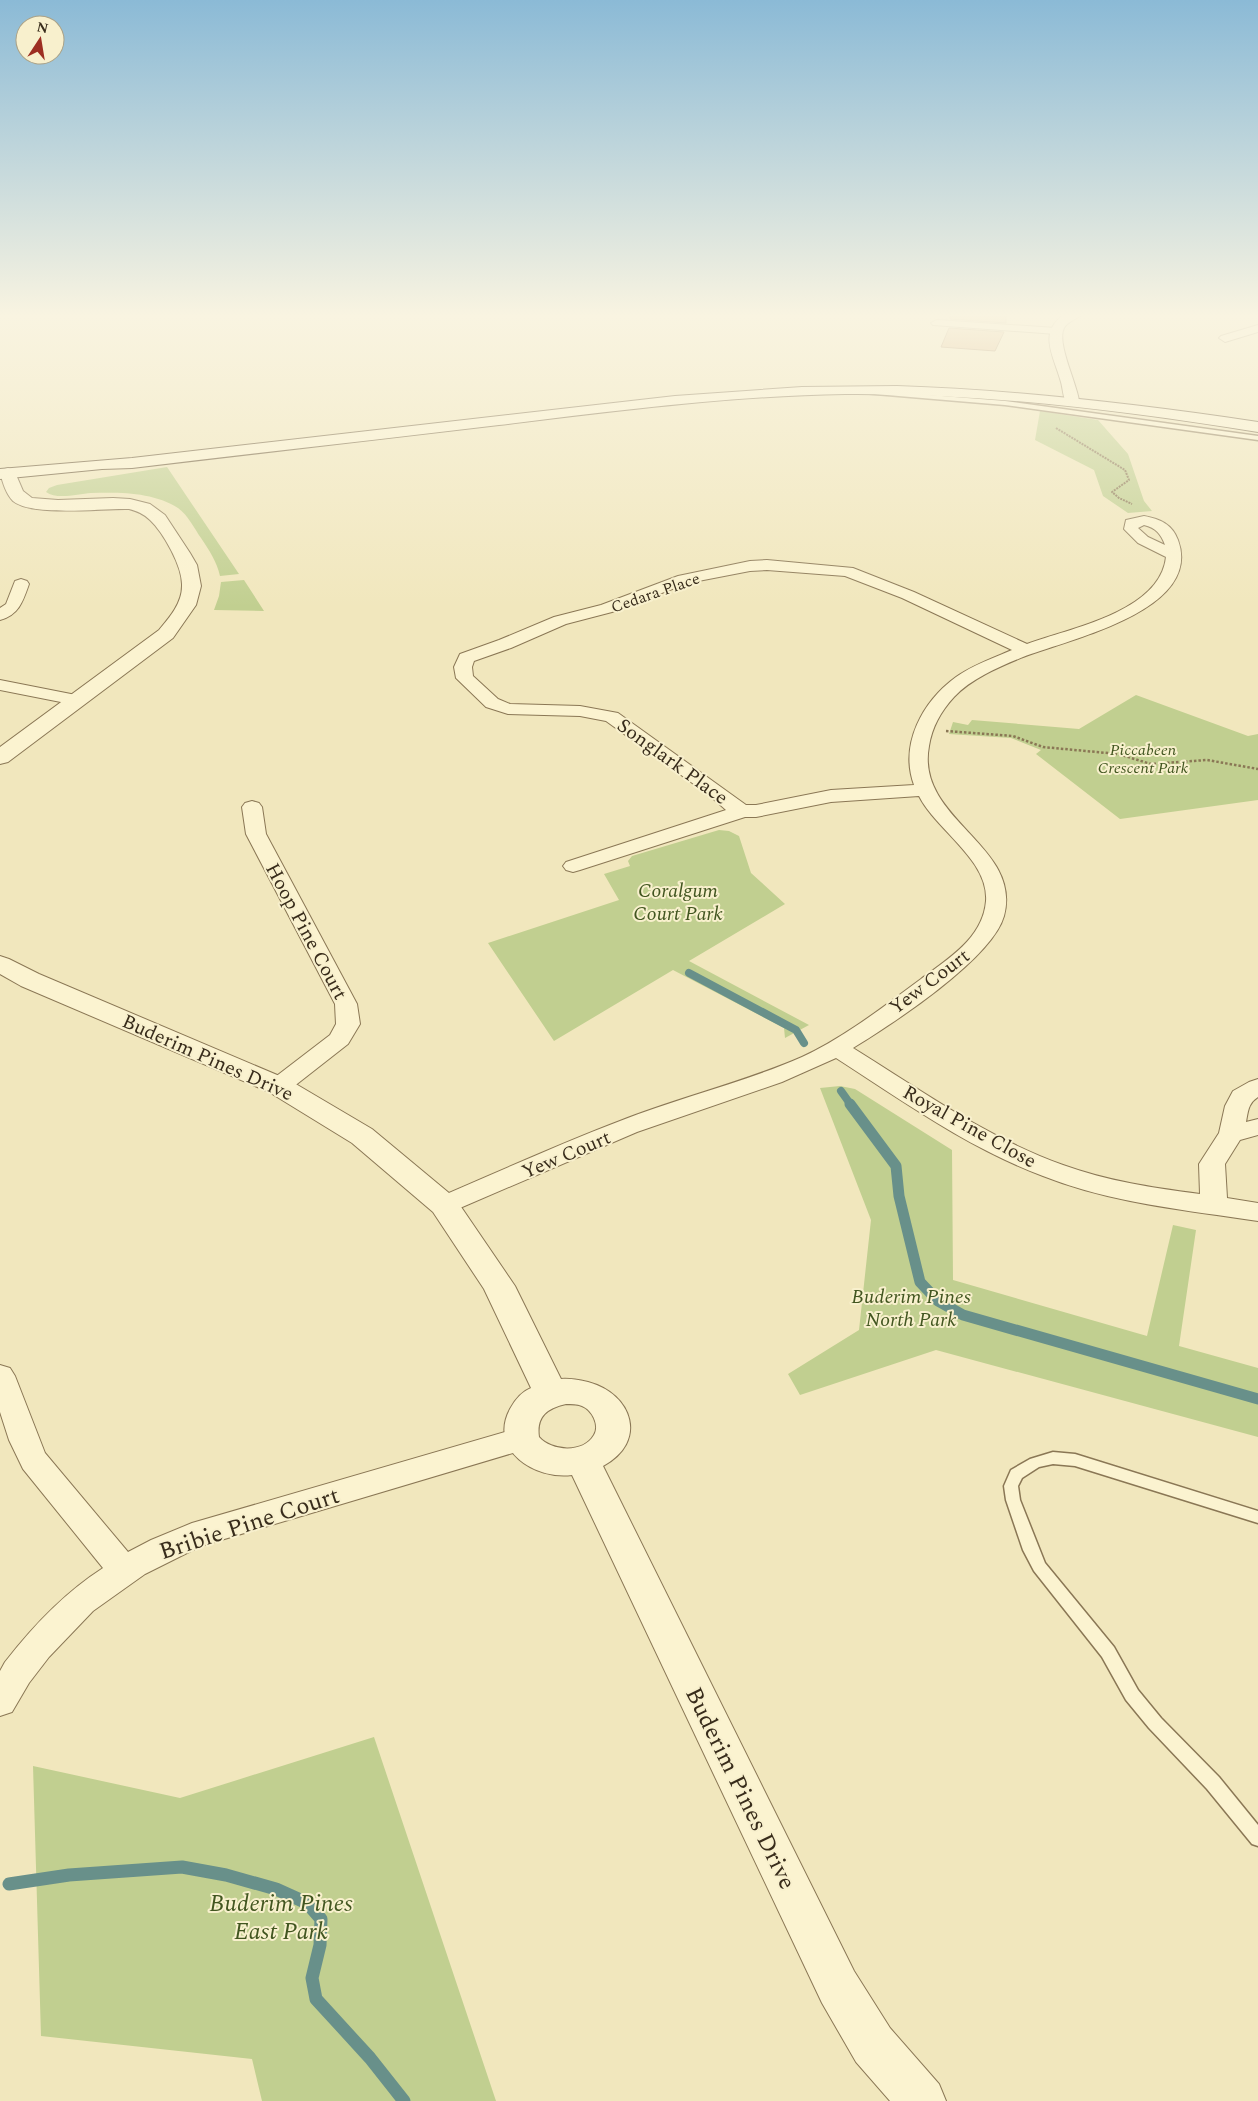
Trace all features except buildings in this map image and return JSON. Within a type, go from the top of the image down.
[{"type":"street","points":[[0,756],[166,634],[184,612],[192,591],[192,576],[186,561],[155,514],[141,508],[116,504],[50,505],[30,503],[18,496],[5,477],[114,468],[132,464],[578,411]]},
{"type":"street","points":[[1158,411],[1258,427]]},
{"type":"street","name":"Yew Court","points":[[444,1205],[656,1116],[750,1086],[809,1062],[836,1048],[908,999],[966,956],[978,942],[992,918],[996,893],[994,879],[984,862],[966,840],[939,813],[926,790],[920,774],[918,755],[923,728],[933,711],[962,682],[1000,662],[1111,620],[1142,603],[1165,582],[1173,564],[1172,554]]},
{"type":"street","name":"Cedara Place","points":[[537,711],[508,709],[492,703],[465,678],[463,667],[466,658],[478,652],[506,644],[560,620],[606,609],[684,579],[750,566],[785,566],[847,571],[908,595],[1028,651]]},
{"type":"street","points":[[0,615],[13,606],[20,584]]},
{"type":"street","points":[[0,685],[76,700]]},
{"type":"street","name":"Songlark Place","points":[[537,711],[580,712],[612,717],[716,791],[725,800],[743,810],[766,810],[831,796],[926,790]]},
{"type":"street","name":"Hoop Pine Court","points":[[252,807],[256,834],[346,1004],[348,1024],[340,1039],[278,1086]]},
{"type":"street","points":[[572,866],[743,810]]},
{"type":"street","name":"Buderim Pines Drive","points":[[0,964],[30,980],[278,1086],[362,1136],[444,1205],[499,1286],[551,1394]]},
{"type":"street","name":"Royal Pine Close","points":[[836,1048],[971,1131],[1026,1160],[1057,1172],[1128,1192],[1258,1212]]},
{"type":"street","points":[[1214,1206],[1212,1164],[1219,1150],[1231,1134],[1242,1096],[1258,1087]]},
{"type":"street","points":[[1231,1134],[1258,1127]]},
{"type":"street","points":[[0,1376],[8,1390],[25,1444],[34,1461],[124,1570]]},
{"type":"street","points":[[566,1391],[593,1397],[604,1404],[611,1414],[613,1430],[606,1446],[582,1460],[568,1462],[553,1461],[529,1449],[522,1439],[520,1428],[522,1417],[529,1407],[539,1399],[551,1394],[566,1391]]},
{"type":"street","name":"Bribie Pine Court","points":[[0,1701],[33,1652],[66,1616],[95,1591],[124,1570],[157,1550],[192,1536],[522,1439]]},
{"type":"street","name":"Buderim Pines Drive","points":[[582,1460],[838,1988],[873,2045],[922,2101]]},
{"type":"lane","points":[[1059,411],[1258,438]]},
{"type":"lane","points":[[1258,1517],[1075,1460],[1053,1458],[1035,1463],[1016,1474],[1011,1486],[1013,1500],[1039,1567],[1108,1652],[1132,1695],[1155,1723],[1213,1783],[1258,1838]]},
{"type":"path","points":[[1050,411],[1048,422],[1053,426],[1125,470],[1129,480],[1112,492],[1119,498],[1134,504]]},
{"type":"path","points":[[938,730],[1013,736],[1043,748],[1118,754],[1151,764],[1213,761],[1258,769]]},
{"type":"green space","points":[[1040,411],[1098,420],[1128,454],[1144,501],[1152,511],[1128,513],[1103,496],[1094,470],[1035,440]]},
{"type":"green space","points":[[167,467],[239,574],[220,576],[212,556],[191,522],[182,511],[169,503],[147,496],[125,493],[56,496],[46,492],[49,488],[57,485]]},
{"type":"green space","points":[[244,580],[264,611],[214,610],[221,582]]},
{"type":"green space","name":"Piccabeen Crescent Park","points":[[1136,695],[1248,736],[1258,734],[1258,800],[1120,819],[1036,754],[1041,750],[1011,738],[949,734],[953,722],[968,725],[972,720],[1079,729]]},
{"type":"green space","name":"Coralgum Court Park","points":[[719,830],[729,831],[739,836],[751,873],[785,904],[689,961],[809,1025],[785,1038],[784,1028],[673,970],[554,1041],[488,943],[619,900],[604,874],[630,866],[628,861],[632,856]]},
{"type":"green space","name":"Buderim Pines North Park","points":[[840,1086],[855,1089],[952,1150],[953,1280],[1147,1336],[1173,1225],[1196,1230],[1179,1346],[1258,1368],[1258,1437],[936,1350],[800,1395],[788,1374],[859,1330],[871,1220],[820,1088]]},
{"type":"green space","name":"Buderim Pines East Park","points":[[374,1737],[496,2101],[262,2101],[252,2059],[41,2036],[33,1766],[180,1798]]},
{"type":"waterway","points":[[689,973],[796,1030],[804,1043]]},
{"type":"waterway","points":[[841,1091],[851,1105]]},
{"type":"waterway","points":[[850,1104],[896,1166],[899,1196],[920,1282],[938,1301],[963,1315],[1258,1399]]},
{"type":"waterway","points":[[9,1884],[69,1875],[182,1867],[226,1875],[276,1889],[307,1903],[321,1919],[320,1945],[312,1978],[316,1999],[370,2058],[404,2101]]}]
